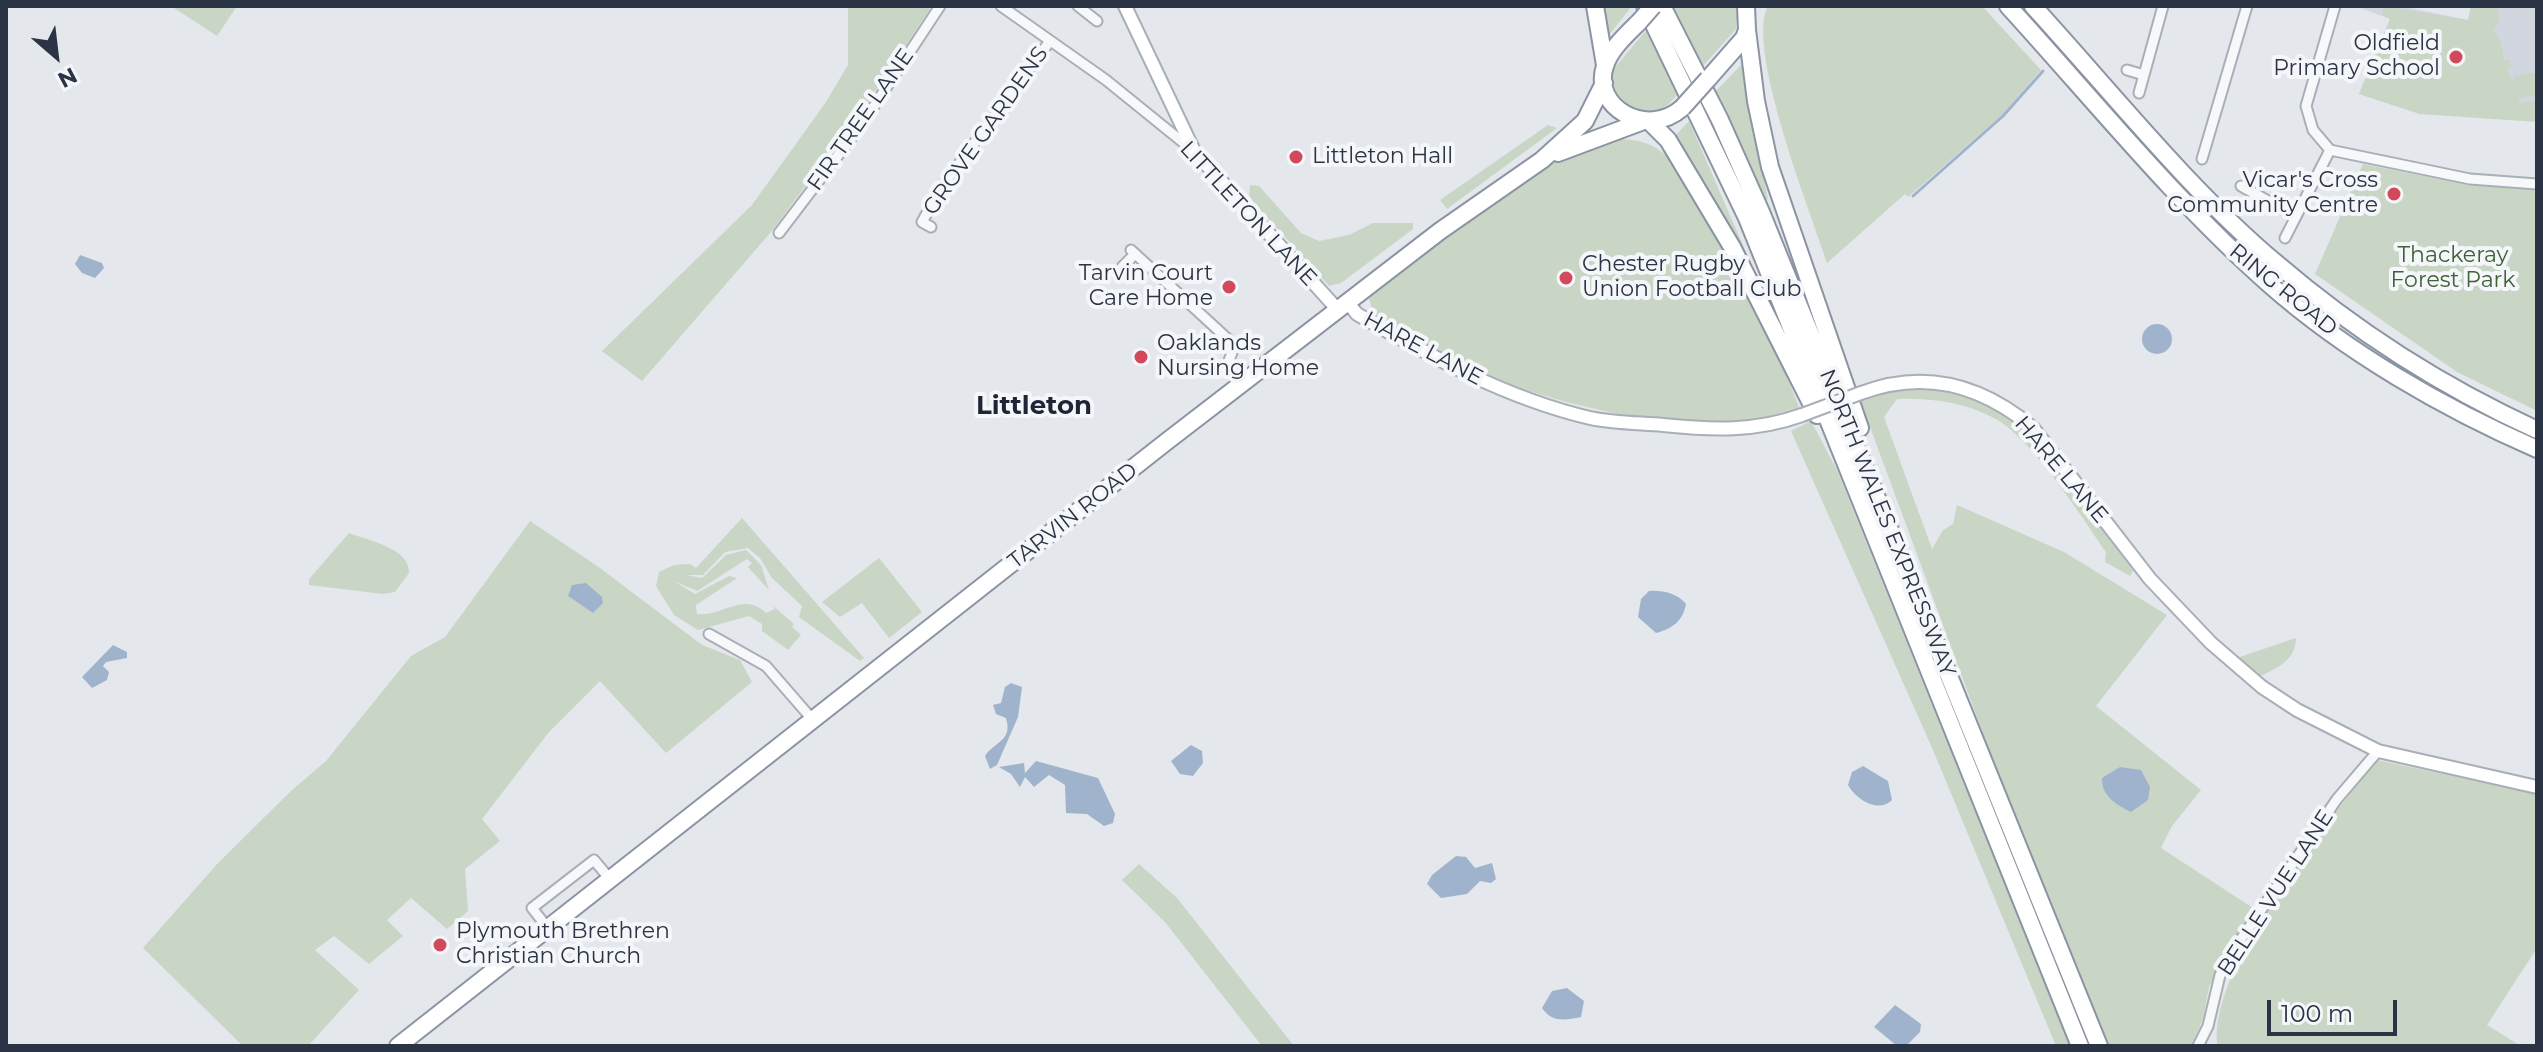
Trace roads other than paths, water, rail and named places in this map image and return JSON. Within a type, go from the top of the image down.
[{"type":"highway","points":[[1542,160],[1585,121],[1604,83],[1605,65],[1595,6]]},
{"type":"highway","points":[[1605,65],[1642,14],[1653,6]]},
{"type":"highway","name":"NORTH WALES EXPRESSWAY","points":[[1662,6],[1720,120],[1761,212],[2099,1046]]},
{"type":"highway","name":"RING ROAD","points":[[2008,6],[2219,237],[2271,286],[2397,375],[2537,449]]},
{"type":"highway","name":"RING ROAD","points":[[2033,6],[2225,215],[2273,262],[2393,351],[2537,430]]},
{"type":"highway","name":"NORTH WALES EXPRESSWAY","points":[[1642,14],[1747,218],[2080,1046]]},
{"type":"highway","points":[[1748,15],[1756,101],[1770,167],[1880,486],[1897,548]]},
{"type":"highway","points":[[1542,160],[1595,136],[1665,119],[1682,108],[1708,79],[1748,15]]},
{"type":"highway","points":[[1604,83],[1618,108],[1667,138],[1732,247],[1857,490]]},
{"type":"highway","name":"TARVIN ROAD","points":[[398,1046],[1241,384],[1542,160]]},
{"type":"street","name":"FIR TREE LANE","points":[[779,233],[865,120],[940,6]]},
{"type":"street","name":"LITTLETON LANE","points":[[1001,6],[1106,80],[1194,151],[1343,307]]},
{"type":"street","points":[[1078,6],[1097,21]]},
{"type":"street","points":[[1125,6],[1194,151]]},
{"type":"street","points":[[2139,93],[2163,6]]},
{"type":"street","points":[[2202,159],[2201,144],[2247,6]]},
{"type":"street","points":[[2335,6],[2306,106],[2313,130],[2330,150],[2470,179],[2537,184]]},
{"type":"street","name":"GROVE GARDENS","points":[[922,222],[948,177],[1050,41]]},
{"type":"street","points":[[2127,70],[2144,75]]},
{"type":"street","points":[[2285,238],[2330,150]]},
{"type":"street","points":[[2241,186],[2295,216]]},
{"type":"street","points":[[2249,206],[2256,195]]},
{"type":"street","points":[[1122,267],[1133,252],[1230,341],[1233,350],[1228,363],[1241,384]]},
{"type":"street","name":"HARE LANE","points":[[1343,307],[1467,376],[1528,400],[1593,419],[1710,430],[1757,429],[1891,382],[1954,385],[1989,397],[2011,410],[2050,450],[2150,579],[2211,643],[2262,687],[2297,710],[2378,751],[2537,787]]},
{"type":"street","points":[[709,634],[766,666],[812,719]]},
{"type":"street","name":"BELLE VUE LANE","points":[[2198,1046],[2208,1026],[2220,975],[2235,948],[2337,799],[2378,751]]},
{"type":"street","points":[[547,927],[532,908],[594,860],[609,878]]},
{"type":"water","points":[[80,255],[102,263],[104,268],[95,278],[82,273],[75,264]]},
{"type":"water","points":[[2157,324],[2168,328],[2172,339],[2168,350],[2157,354],[2146,350],[2142,339],[2146,328]]},
{"type":"water","points":[[586,583],[602,597],[603,603],[593,613],[568,596],[572,585]]},
{"type":"water","points":[[1649,591],[1669,593],[1686,604],[1676,623],[1656,633],[1638,617],[1641,599]]},
{"type":"water","points":[[113,645],[127,652],[127,658],[106,662],[103,666],[109,672],[107,680],[92,688],[82,677]]},
{"type":"water","points":[[1011,683],[1022,687],[1018,717],[997,765],[990,769],[985,756],[1002,740],[1008,726],[1006,718],[996,714],[993,705],[1001,703],[1005,687]]},
{"type":"water","points":[[1191,745],[1202,751],[1203,763],[1193,776],[1180,774],[1171,761]]},
{"type":"water","points":[[1036,761],[1098,778],[1115,814],[1113,823],[1104,826],[1087,814],[1066,813],[1065,785],[1049,775],[1034,787],[1025,777],[1020,787],[1011,774],[999,767],[1024,763],[1025,773]]},
{"type":"water","points":[[1863,766],[1888,781],[1892,800],[1880,806],[1874,805],[1862,800],[1852,790],[1848,785],[1852,772]]},
{"type":"water","points":[[2120,767],[2141,770],[2150,787],[2148,800],[2131,812],[2111,799],[2102,784],[2102,778]]},
{"type":"water","points":[[1456,856],[1466,857],[1475,868],[1492,863],[1496,879],[1491,883],[1480,881],[1467,894],[1441,898],[1427,884],[1432,875]]},
{"type":"water","points":[[1567,988],[1584,1001],[1581,1017],[1564,1019],[1550,1016],[1542,1008],[1552,991]]},
{"type":"water","points":[[1895,1005],[1921,1024],[1920,1032],[1906,1046],[1897,1046],[1874,1027]]},
{"type":"waterway","points":[[1913,196],[2003,116],[2043,71]]},
{"type":"place","name":"Oldfield Primary School","points":[[2456,57]]},
{"type":"place","name":"Littleton Hall","points":[[1296,157]]},
{"type":"place","name":"Vicar's Cross Community Centre","points":[[2394,194]]},
{"type":"place","name":"Chester Rugby Union Football Club","points":[[1566,278]]},
{"type":"place","name":"Tarvin Court Care Home","points":[[1229,287]]},
{"type":"place","name":"Oaklands Nursing Home","points":[[1141,357]]},
{"type":"place","name":"Plymouth Brethren Christian Church","points":[[440,945]]},
{"type":"district","name":"Littleton","points":[[1034,406]]},
{"type":"park label","name":"Thackeray Forest Park","points":[[2453,268]]}]
